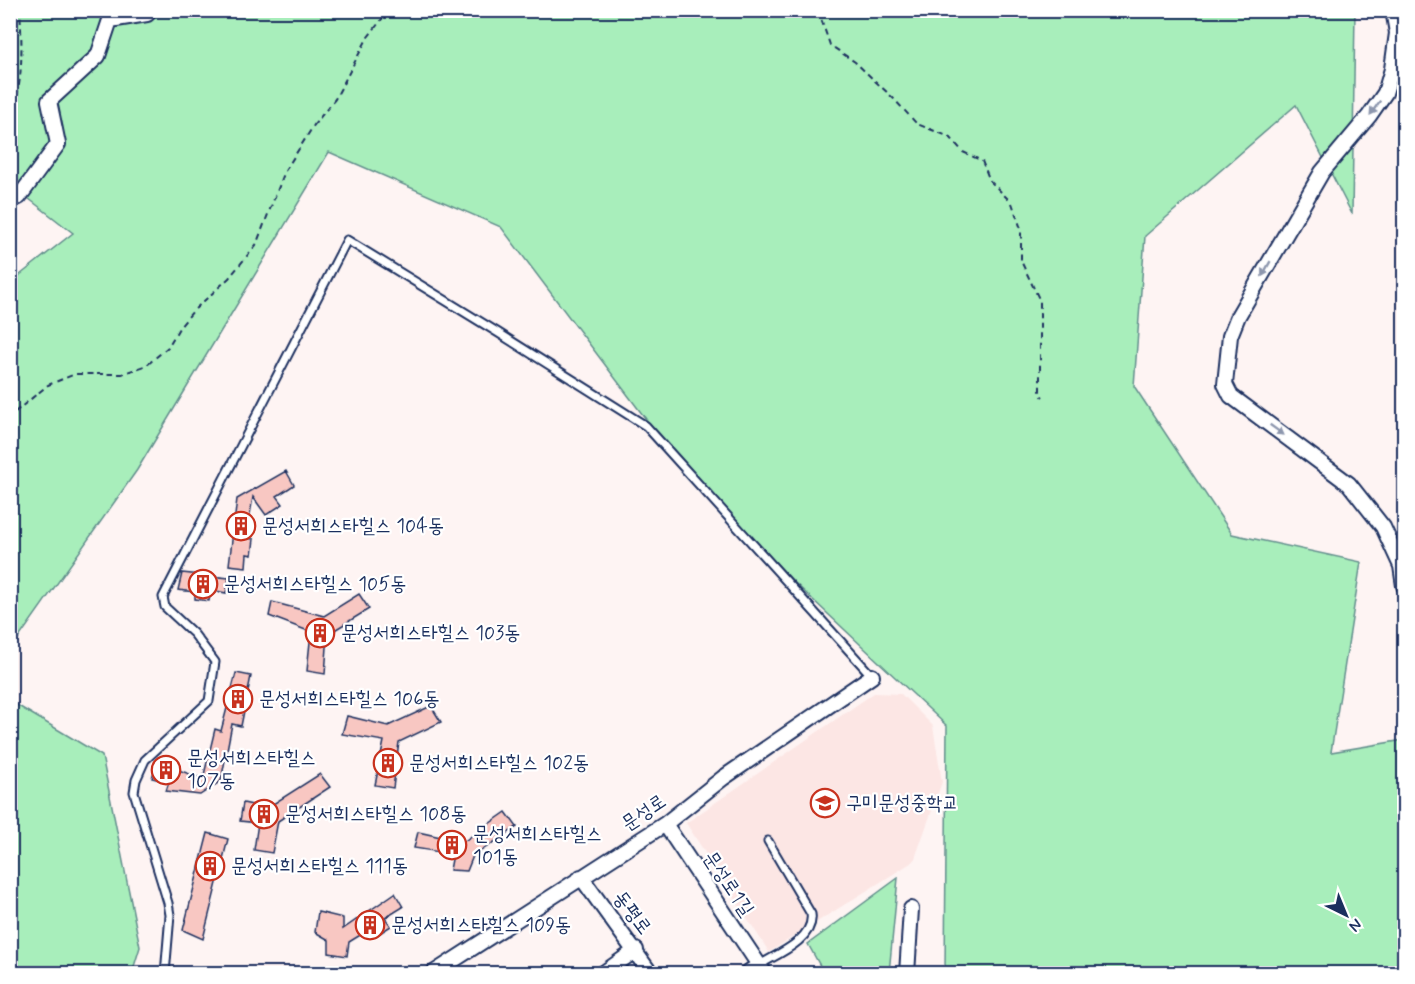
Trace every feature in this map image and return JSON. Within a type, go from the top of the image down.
[{"type":"street","points":[[15,195],[58,144],[49,101],[98,56],[110,20],[147,14],[148,10]]},
{"type":"street","points":[[1393,10],[1401,34],[1385,93],[1369,116],[1322,172],[1238,316],[1230,336],[1226,384],[1231,396],[1349,484],[1383,527],[1401,566],[1404,586]]},
{"type":"street","name":"문성로","points":[[432,973],[665,824],[723,777],[872,676]]},
{"type":"street","name":"문성로1길","points":[[665,824],[762,969]]},
{"type":"street","name":"동평로","points":[[581,877],[636,950],[651,974]]},
{"type":"street","points":[[907,974],[911,909]]},
{"type":"street","points":[[602,974],[636,950]]},
{"type":"street","points":[[746,974],[762,969]]},
{"type":"lane","points":[[165,974],[169,909],[134,792],[136,780],[145,760],[210,701],[215,662],[194,634],[165,607],[162,597],[347,240],[646,426],[872,676]]},
{"type":"lane","points":[[762,969],[802,938],[811,927],[812,920],[811,914],[768,841]]},
{"type":"path","points":[[10,116],[15,106],[23,45],[20,10]]},
{"type":"path","points":[[10,423],[15,412],[48,385],[75,374],[122,374],[147,365],[168,347],[179,328],[229,278],[256,245],[285,171],[314,125],[336,99],[368,37],[389,10]]},
{"type":"path","points":[[818,10],[830,45],[855,62],[917,124],[950,137],[963,152],[982,161],[990,181],[1012,203],[1021,229],[1021,261],[1040,301],[1040,394],[1043,398]]},
{"type":"shaded area","name":"구미문성중학교","points":[[874,693],[901,694],[933,726],[942,782],[914,861],[769,952],[686,823]]},
{"type":"green space","points":[[11,11],[1355,11],[1352,214],[1296,105],[1145,236],[1134,386],[1232,534],[1361,562],[1331,752],[1404,740],[1404,973],[945,973],[947,726],[794,582],[661,439],[501,227],[329,152],[137,470],[11,649],[11,282],[73,233],[11,185]]},
{"type":"green space","points":[[10,701],[102,756],[140,947],[132,973],[11,973]]},
{"type":"green space","points":[[898,878],[889,973],[824,973],[808,944]]},
{"type":"building","name":"문성서희스타힐스 104동","points":[[286,471],[294,485],[277,496],[283,504],[266,515],[253,497],[246,538],[254,539],[252,555],[247,554],[246,567],[229,565],[237,499]]},
{"type":"building","name":"문성서희스타힐스 105동","points":[[182,573],[229,578],[226,593],[211,590],[209,601],[195,599],[195,592],[178,590]]},
{"type":"building","name":"문성서희스타힐스 103동","points":[[359,594],[369,609],[328,634],[325,674],[307,671],[311,632],[269,616],[272,602],[324,616]]},
{"type":"building","name":"문성서희스타힐스 107동","points":[[236,673],[251,676],[241,726],[232,724],[221,781],[200,795],[166,791],[169,782],[152,778],[157,762],[203,779],[215,729],[221,731]]},
{"type":"building","name":"문성서희스타힐스 102동","points":[[431,706],[441,722],[399,742],[393,788],[375,785],[384,741],[342,734],[347,716],[388,726]]},
{"type":"building","name":"문성서희스타힐스 108동","points":[[320,774],[330,787],[278,821],[272,853],[254,850],[258,823],[240,821],[243,803],[267,808]]},
{"type":"building","name":"문성서희스타힐스 101동","points":[[506,812],[517,827],[473,856],[467,871],[450,870],[453,854],[414,848],[418,832],[463,842]]},
{"type":"building","name":"문성서희스타힐스 111동","points":[[208,833],[228,839],[203,939],[183,930]]},
{"type":"building","name":"문성서희스타힐스 109동","points":[[395,893],[403,907],[385,918],[391,926],[375,936],[370,929],[349,942],[347,956],[329,953],[329,940],[315,932],[318,912],[343,918],[343,929]]},
{"type":"place","name":"문성서희스타힐스 104동","points":[[241,526]]},
{"type":"place","name":"문성서희스타힐스 105동","points":[[203,584]]},
{"type":"place","name":"문성서희스타힐스 103동","points":[[320,633]]},
{"type":"place","name":"문성서희스타힐스 106동","points":[[238,699]]},
{"type":"place","name":"문성서희스타힐스 102동","points":[[388,763]]},
{"type":"place","name":"문성서희스타힐스 107동","points":[[166,770]]},
{"type":"place","name":"구미문성중학교","points":[[825,803]]},
{"type":"place","name":"문성서희스타힐스 108동","points":[[264,814]]},
{"type":"place","name":"문성서희스타힐스 101동","points":[[452,845]]},
{"type":"place","name":"문성서희스타힐스 111동","points":[[210,866]]},
{"type":"place","name":"문성서희스타힐스 109동","points":[[370,925]]}]
